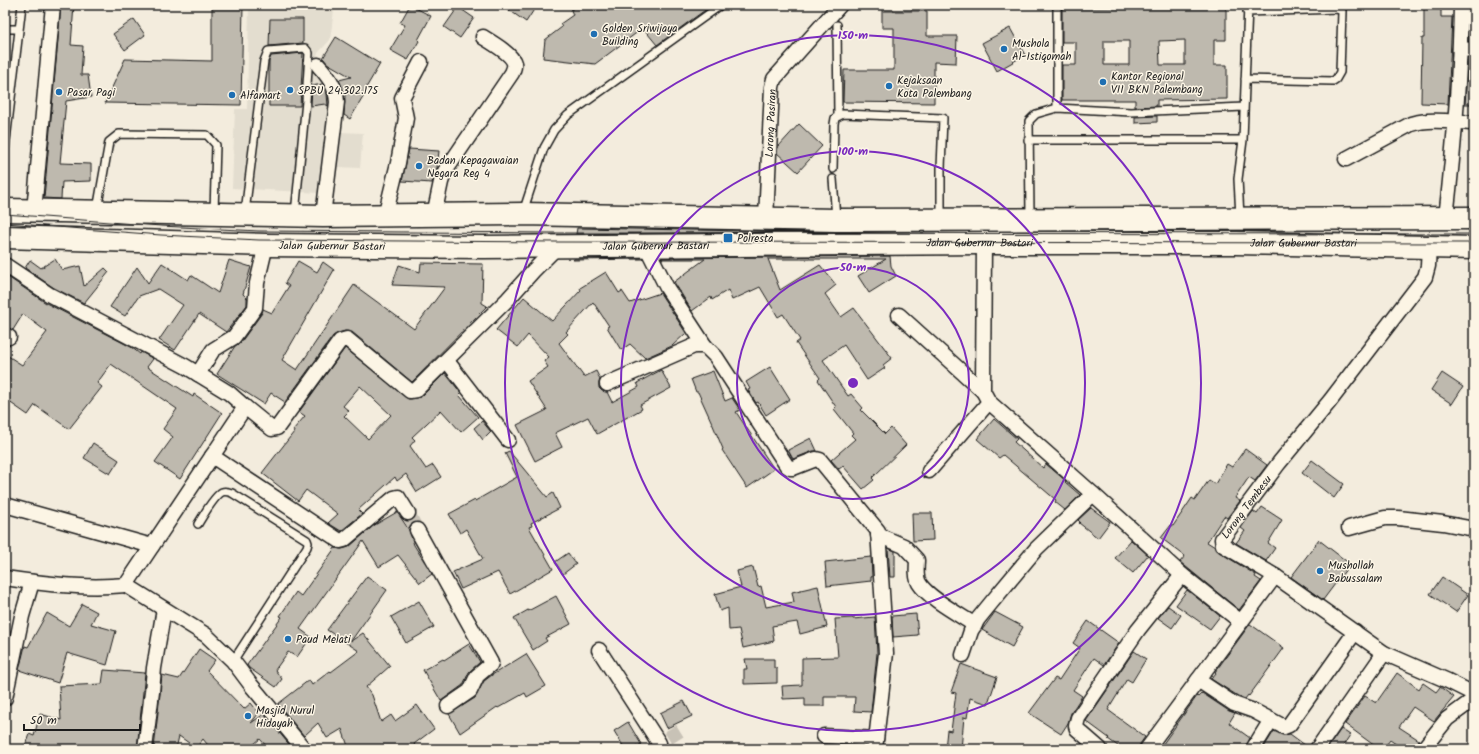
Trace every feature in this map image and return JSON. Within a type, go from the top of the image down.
[{"type":"highway","name":"Jalan Gubernur Bastari","points":[[5,210],[323,216],[523,214],[836,220],[1474,218]]},
{"type":"highway","points":[[483,247],[484,215]]},
{"type":"highway","points":[[1236,243],[1238,219]]},
{"type":"highway","name":"Jalan Gubernur Bastari","points":[[5,237],[266,245],[483,247],[984,243],[1236,243],[1474,248]]},
{"type":"street","points":[[34,210],[53,5]]},
{"type":"street","name":"Lorong Pasiran","points":[[766,219],[772,87],[774,79],[840,5]]},
{"type":"street","points":[[1446,218],[1456,122],[1467,49],[1460,5]]},
{"type":"street","points":[[434,215],[444,172],[487,111],[514,68],[514,62],[511,57],[483,37]]},
{"type":"street","points":[[385,216],[398,163],[406,118],[402,98],[421,62]]},
{"type":"street","points":[[318,65],[329,78],[337,93],[323,216]]},
{"type":"street","points":[[1346,159],[1411,124],[1430,120],[1474,123]]},
{"type":"street","points":[[929,471],[986,396],[984,243]]},
{"type":"street","points":[[198,374],[213,350],[234,337],[255,308],[257,283],[266,245]]},
{"type":"street","points":[[646,246],[667,288],[705,346],[716,358],[787,466],[793,468],[816,459],[820,460],[878,531],[886,653],[876,744],[824,736]]},
{"type":"street","points":[[5,265],[50,295],[198,374],[229,393],[272,429],[277,428],[340,341],[344,339],[410,391],[416,390],[447,362],[557,247]]},
{"type":"street","name":"Lorong Tembesu","points":[[1429,247],[1428,266],[1425,277],[1330,401],[1279,463],[1222,539],[1223,545],[1275,576],[1384,653],[1474,694]]},
{"type":"street","points":[[899,315],[1182,575],[1241,622]]},
{"type":"street","points":[[607,384],[694,346],[705,346]]},
{"type":"street","points":[[447,362],[508,440]]},
{"type":"street","points":[[126,585],[245,407]]},
{"type":"street","points":[[212,456],[340,541],[344,540],[394,498],[398,497],[400,499],[408,513]]},
{"type":"street","points":[[963,655],[971,632],[991,603],[1036,549],[1093,494]]},
{"type":"street","points":[[5,505],[152,546]]},
{"type":"street","points":[[1349,528],[1385,518],[1398,518],[1443,523],[1474,529]]},
{"type":"street","points":[[417,530],[491,663],[477,676],[470,691],[448,706]]},
{"type":"street","points":[[878,535],[904,546],[917,560],[917,575],[921,586],[944,605],[975,625]]},
{"type":"street","points":[[1100,749],[1077,729],[1076,726],[1078,718],[1138,630],[1182,575]]},
{"type":"street","points":[[1147,749],[1275,576]]},
{"type":"street","points":[[5,578],[74,586],[106,587],[126,585],[206,635],[233,661],[250,685],[304,749]]},
{"type":"street","points":[[5,698],[20,624],[32,582]]},
{"type":"street","points":[[145,749],[154,668],[164,609]]},
{"type":"street","points":[[1198,680],[1234,704],[1254,711],[1284,727],[1289,725],[1355,632]]},
{"type":"street","points":[[599,650],[659,743]]},
{"type":"street","points":[[1317,749],[1384,653]]},
{"type":"street","points":[[1423,749],[1447,719],[1474,699]]},
{"type":"street","points":[[1253,749],[1271,720]]},
{"type":"lane","points":[[5,146],[22,5]]},
{"type":"lane","points":[[523,214],[544,148],[554,130],[568,115],[721,5]]},
{"type":"lane","points":[[1057,5],[1057,108]]},
{"type":"lane","points":[[1238,219],[1238,179],[1243,140],[1245,79],[1248,8],[1337,9],[1342,11],[1340,72],[1336,79],[1333,81],[1245,79]]},
{"type":"lane","points":[[838,25],[838,116]]},
{"type":"lane","points":[[5,29],[19,29]]},
{"type":"lane","points":[[244,214],[264,61],[268,51],[305,48],[309,53],[306,101],[294,215]]},
{"type":"lane","points":[[1030,220],[1029,121],[1036,114],[1057,108],[1131,112],[1244,107]]},
{"type":"lane","points":[[833,169],[834,124],[835,118],[838,116],[843,114],[943,118],[940,168],[941,220]]},
{"type":"lane","points":[[97,212],[109,142],[119,134],[207,135],[216,146],[213,214]]},
{"type":"lane","points":[[1028,140],[1243,140]]},
{"type":"lane","points":[[833,179],[836,220]]},
{"type":"lane","points":[[198,524],[217,496],[222,492],[227,491],[307,540],[308,543],[307,547],[233,661]]},
{"type":"shaded area","name":"SPBU 24.302.175","points":[[249,5],[314,5],[315,10],[334,10],[330,40],[318,53],[315,65],[334,100],[320,193],[232,188],[235,109],[247,109]]},
{"type":"shaded area","points":[[339,132],[363,133],[360,168],[337,167]]},
{"type":"building","points":[[61,5],[74,5],[71,45],[83,46],[81,75],[88,75],[91,97],[66,101],[60,163],[91,164],[91,181],[62,182],[61,199],[44,198]]},
{"type":"building","points":[[212,5],[243,5],[241,105],[105,103],[125,59],[212,61]]},
{"type":"building","points":[[410,5],[431,16],[408,60],[390,50],[405,25],[400,23]]},
{"type":"building","points":[[502,5],[537,5],[526,22]]},
{"type":"building","name":"Golden Sriwijaya Building","points":[[578,5],[712,5],[657,45],[643,28],[595,64],[543,58],[545,40],[562,27],[560,24],[573,15],[571,10]]},
{"type":"building","points":[[1424,5],[1441,5],[1441,17],[1452,17],[1448,104],[1421,103]]},
{"type":"building","points":[[1226,6],[1226,40],[1214,40],[1214,65],[1227,65],[1227,99],[1157,100],[1157,106],[1135,107],[1135,100],[1062,100],[1062,65],[1076,65],[1076,42],[1062,42],[1062,8]],"holes":[[[1185,40],[1185,65],[1160,65],[1159,41]],[[1104,41],[1129,41],[1129,65],[1104,65]]]},
{"type":"building","points":[[458,7],[474,18],[460,38],[444,27]]},
{"type":"building","points":[[882,11],[927,11],[927,36],[957,36],[956,63],[934,62],[934,103],[843,102],[844,70],[894,70],[894,28],[882,28]]},
{"type":"building","points":[[1469,17],[1474,17],[1474,41],[1469,41]]},
{"type":"building","points":[[134,19],[145,35],[125,50],[113,34]]},
{"type":"building","points":[[270,19],[303,19],[303,43],[269,46]]},
{"type":"building","name":"Mushola Al-Istiqomah","points":[[1010,28],[1025,55],[997,71],[982,43]]},
{"type":"building","points":[[336,37],[380,64],[350,119],[344,115],[345,95],[339,80],[351,77],[327,63],[323,58]]},
{"type":"building","points":[[303,53],[300,106],[269,106],[269,61],[271,56]]},
{"type":"building","points":[[1468,58],[1474,58],[1474,104],[1465,104]]},
{"type":"building","points":[[322,84],[327,94],[328,106],[325,104],[311,106],[312,86]]},
{"type":"building","points":[[1157,116],[1157,122],[1135,123],[1135,117]]},
{"type":"building","points":[[799,124],[822,146],[798,172],[777,153],[778,147]]},
{"type":"building","name":"Badan Kepagawaian Negara Reg 4","points":[[409,149],[439,151],[437,168],[432,183],[402,181]]},
{"type":"building","points":[[577,228],[806,232],[576,234]]},
{"type":"building","points":[[890,256],[891,266],[896,276],[869,293],[858,276],[886,259],[768,259],[780,290],[820,265],[836,285],[825,294],[841,317],[854,308],[892,358],[883,365],[885,368],[867,380],[844,345],[823,360],[848,396],[851,394],[863,408],[861,410],[885,434],[891,428],[906,445],[872,478],[874,480],[863,489],[843,466],[839,469],[831,460],[855,439],[851,435],[853,433],[834,409],[836,407],[818,380],[820,378],[796,343],[800,340],[783,314],[778,317],[760,287],[732,300],[728,290],[712,300],[711,297],[692,311],[674,282],[705,259],[662,258]]},
{"type":"building","points":[[55,259],[62,270],[80,266],[84,286],[105,268],[109,272],[84,303],[54,288],[25,268],[30,260],[41,268]]},
{"type":"building","points":[[574,259],[643,259],[573,260]]},
{"type":"building","points":[[229,260],[251,267],[243,294],[247,298],[247,305],[226,332],[199,314],[175,350],[159,340],[183,305],[158,289],[139,296],[125,316],[110,307],[137,267],[148,283],[162,263],[188,280],[191,275],[218,293]]},
{"type":"building","points":[[298,261],[317,272],[323,262],[334,270],[282,360],[297,370],[354,285],[414,329],[445,287],[392,285],[399,265],[420,272],[421,263],[483,264],[482,303],[487,306],[412,382],[352,332],[345,331],[333,336],[285,402],[271,393],[264,404],[217,374],[235,346],[241,342],[262,313],[263,309],[272,313],[289,286],[285,283]]},
{"type":"building","points":[[606,272],[619,293],[622,291],[630,303],[660,293],[686,333],[672,346],[645,358],[630,344],[621,350],[607,327],[609,326],[593,302],[566,332],[568,334],[559,343],[584,377],[596,371],[600,379],[599,388],[602,391],[607,392],[612,402],[639,387],[637,383],[661,370],[671,388],[640,405],[642,409],[597,434],[588,417],[555,433],[562,447],[535,461],[517,425],[547,410],[528,381],[548,367],[544,361],[549,357],[528,335],[518,347],[496,330],[524,297],[552,321],[581,290],[580,288]]},
{"type":"building","points":[[5,275],[46,303],[131,347],[140,354],[141,352],[150,357],[153,359],[147,367],[193,397],[194,394],[222,413],[180,479],[155,462],[173,437],[163,429],[177,409],[111,364],[97,383],[102,387],[69,429],[35,405],[28,415],[5,399],[5,354],[22,365],[47,332],[23,314],[13,330],[5,327]]},
{"type":"building","points":[[345,348],[408,399],[422,396],[445,373],[461,393],[459,395],[478,417],[461,432],[441,410],[412,437],[415,440],[410,446],[426,469],[433,465],[441,477],[417,492],[406,474],[397,481],[395,477],[358,510],[362,514],[341,531],[328,523],[338,514],[306,490],[298,501],[262,473],[305,416],[299,412]],"holes":[[[360,386],[391,415],[368,439],[344,416],[349,411],[343,406]]]},
{"type":"building","points":[[770,367],[790,399],[766,415],[748,390],[750,389],[746,382]]},
{"type":"building","points":[[713,371],[725,401],[732,398],[740,410],[736,412],[774,469],[747,488],[722,450],[723,449],[712,423],[691,379]]},
{"type":"building","points":[[1442,373],[1463,387],[1452,404],[1431,390]]},
{"type":"building","points":[[994,419],[1017,439],[1014,442],[1043,468],[1046,464],[1080,495],[1065,510],[1055,502],[1056,500],[1003,455],[999,458],[977,439]]},
{"type":"building","points":[[482,421],[491,432],[483,440],[474,428]]},
{"type":"building","points":[[811,438],[817,451],[813,451],[793,459],[788,450]]},
{"type":"building","points":[[93,443],[119,460],[110,474],[84,458]]},
{"type":"building","points":[[1245,449],[1267,465],[1255,481],[1249,477],[1235,498],[1240,501],[1227,518],[1224,516],[1207,542],[1215,547],[1219,552],[1256,575],[1255,577],[1261,581],[1239,610],[1180,562],[1185,556],[1161,538],[1171,525],[1173,526],[1192,498],[1195,500],[1209,480],[1215,484],[1227,464],[1232,467]]},
{"type":"building","points":[[509,451],[547,497],[553,493],[560,508],[531,523],[532,526],[529,527],[553,569],[510,594],[498,572],[461,589],[453,572],[483,559],[466,529],[460,533],[449,514],[517,477],[505,453]]},
{"type":"building","points":[[1312,460],[1344,484],[1334,498],[1302,473]]},
{"type":"building","points":[[1262,507],[1282,520],[1268,543],[1275,548],[1266,561],[1236,543],[1245,531],[1241,528],[1253,511],[1257,514]]},
{"type":"building","points":[[1091,508],[1110,522],[1098,538],[1079,523],[1080,522],[1078,520]]},
{"type":"building","points":[[397,512],[409,530],[414,545],[432,574],[420,583],[398,555],[379,567],[363,541],[300,629],[311,637],[297,657],[288,652],[275,670],[282,679],[276,687],[249,668],[247,665],[282,617],[280,616],[296,592],[301,596],[335,548],[342,549],[349,547],[373,526]]},
{"type":"building","points":[[912,513],[932,513],[933,540],[913,541]]},
{"type":"building","points":[[1131,540],[1148,555],[1133,573],[1115,558]]},
{"type":"building","name":"Mushollah Babussalam","points":[[1319,540],[1350,564],[1323,600],[1291,577]]},
{"type":"building","points":[[888,548],[895,551],[895,577],[890,577]]},
{"type":"building","points":[[568,553],[576,564],[563,574],[555,562]]},
{"type":"building","points":[[871,557],[871,581],[827,586],[825,562]]},
{"type":"building","points":[[753,567],[758,587],[761,586],[766,607],[794,602],[792,592],[818,586],[827,627],[800,634],[797,622],[772,626],[774,641],[743,648],[739,629],[729,630],[728,608],[720,611],[715,594],[741,587],[737,571]]},
{"type":"building","points":[[367,576],[387,590],[351,641],[363,633],[390,666],[366,687],[372,695],[381,722],[391,715],[395,721],[417,705],[434,729],[414,744],[418,749],[349,749],[342,729],[327,738],[318,723],[304,736],[278,704],[309,680],[312,685],[359,651],[327,630]]},
{"type":"building","points":[[1442,577],[1468,595],[1456,612],[1430,594]]},
{"type":"building","points":[[1187,590],[1220,616],[1210,629],[1176,605]]},
{"type":"building","points":[[556,596],[571,624],[545,638],[547,641],[533,650],[514,618]]},
{"type":"building","points":[[419,601],[434,627],[406,643],[391,617]]},
{"type":"building","points":[[82,604],[97,612],[91,624],[116,631],[107,665],[67,653],[58,683],[19,670],[25,646],[28,647],[47,613],[69,626]]},
{"type":"building","points":[[1168,606],[1181,615],[1172,628],[1158,618]]},
{"type":"building","points":[[995,612],[1023,627],[1012,647],[982,630]]},
{"type":"building","points":[[916,614],[918,635],[893,637],[892,616]]},
{"type":"building","points":[[875,617],[877,653],[871,712],[854,711],[855,697],[824,697],[824,706],[805,706],[805,698],[783,699],[782,686],[802,685],[802,658],[838,657],[835,619]]},
{"type":"building","points":[[1088,621],[1119,643],[1104,665],[1094,658],[1073,690],[1082,696],[1071,713],[1068,723],[1061,734],[1029,713],[1055,678],[1059,680],[1080,648],[1073,643]]},
{"type":"building","points":[[1250,624],[1284,648],[1249,696],[1248,695],[1245,699],[1211,679]]},
{"type":"building","points":[[469,644],[480,662],[469,672],[463,685],[441,701],[423,670],[443,659],[444,660]]},
{"type":"building","points":[[199,649],[215,660],[207,671],[244,709],[251,703],[259,713],[251,723],[264,714],[292,748],[269,749],[260,739],[248,749],[211,749],[203,739],[196,748],[179,736],[176,749],[154,749],[162,675],[179,679]]},
{"type":"building","points":[[1134,651],[1146,659],[1132,682],[1127,679],[1108,710],[1145,737],[1140,744],[1139,749],[1122,749],[1086,721]]},
{"type":"building","points":[[526,654],[546,686],[527,697],[525,693],[498,708],[497,707],[460,733],[449,714],[475,698],[484,681]]},
{"type":"building","points":[[745,659],[774,659],[774,668],[777,668],[777,683],[744,684],[744,669],[747,669]]},
{"type":"building","points":[[961,664],[997,677],[988,704],[970,698],[967,718],[964,717],[961,749],[945,749],[947,730],[951,731],[956,693],[951,692]]},
{"type":"building","points":[[104,670],[145,673],[137,749],[24,749],[29,734],[34,736],[40,714],[61,720],[59,686],[102,684]]},
{"type":"building","points":[[1397,673],[1419,689],[1423,683],[1436,692],[1440,687],[1454,697],[1434,721],[1413,707],[1399,727],[1419,740],[1415,749],[1403,749],[1390,740],[1383,749],[1379,749],[1345,724],[1365,696],[1376,703]]},
{"type":"building","points":[[1202,693],[1229,711],[1235,713],[1229,723],[1250,738],[1245,749],[1158,749],[1197,696],[1198,697]]},
{"type":"building","points":[[684,701],[692,716],[667,728],[660,713]]},
{"type":"building","points":[[628,722],[641,744],[632,749],[625,749],[614,731]]},
{"type":"building","points":[[1341,729],[1350,735],[1341,749],[1327,749]]},
{"type":"building","points":[[1274,731],[1283,735],[1290,734],[1309,749],[1263,749]]},
{"type":"tunnel","points":[[408,513],[417,530]]},
{"type":"tunnel","points":[[650,749],[684,728]]},
{"type":"tram line","points":[[5,214],[161,226],[259,231],[556,233],[1474,234]]},
{"type":"tram line","points":[[5,223],[161,235],[259,240],[556,242],[1474,243]]},
{"type":"place","name":"Golden Sriwijaya Building","points":[[594,34]]},
{"type":"place","name":"Mushola Al-Istiqomah","points":[[1004,49]]},
{"type":"place","name":"Kantor Regional VII BKN Palembang","points":[[1103,82]]},
{"type":"place","name":"Kejaksaan Kota Palembang","points":[[889,86]]},
{"type":"place","name":"SPBU 24.302.175","points":[[290,90]]},
{"type":"place","name":"Pasar Pagi","points":[[59,92]]},
{"type":"place","name":"Alfamart","points":[[232,95]]},
{"type":"place","name":"Badan Kepagawaian Negara Reg 4","points":[[419,166]]},
{"type":"place","name":"Polresta","points":[[728,238]]},
{"type":"place","name":"Mushollah Babussalam","points":[[1320,571]]},
{"type":"place","name":"Paud Melati","points":[[288,639]]},
{"type":"place","name":"Masjid Nurul Hidayah","points":[[248,716]]}]
